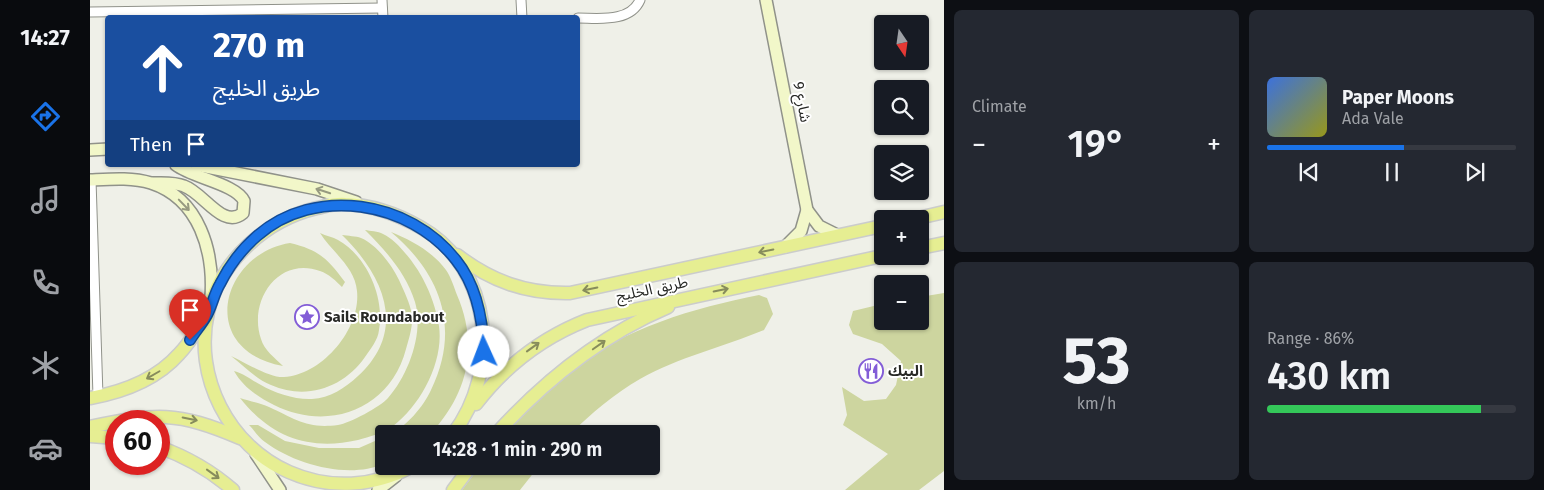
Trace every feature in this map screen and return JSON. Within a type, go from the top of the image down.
[{"type":"main road","points":[[94,397],[134,385],[169,364],[180,353],[209,309],[220,284],[235,260],[258,235],[280,221],[317,208],[343,204],[369,207],[406,220],[424,230],[440,242],[456,260],[467,277],[481,315],[484,333],[482,369],[476,390],[459,425]]},
{"type":"main road","points":[[929,216],[944,212]]},
{"type":"main road","name":"طريق الخليج","points":[[440,242],[491,279],[512,286],[552,294],[577,292],[874,228]]},
{"type":"main road","points":[[929,246],[944,242]]},
{"type":"main road","name":"طريق الخليج","points":[[463,419],[503,372],[549,337],[587,320],[874,258]]},
{"type":"main road","points":[[505,425],[545,385],[577,360],[634,324],[692,296]]},
{"type":"main road","points":[[209,309],[206,353],[211,383],[220,408],[246,443]]},
{"type":"main road","points":[[90,427],[126,419],[173,416],[205,423],[246,443],[282,469],[316,482],[356,484],[397,475]]},
{"type":"main road","points":[[90,436],[105,437]]},
{"type":"main road","points":[[170,451],[192,460],[214,474],[233,490]]},
{"type":"main road","points":[[454,490],[465,475]]},
{"type":"street","points":[[174,0],[175,11]]},
{"type":"street","points":[[521,0],[522,15]]},
{"type":"street","points":[[580,18],[624,16],[634,11],[640,0]]},
{"type":"street","name":"شارع 9","points":[[766,0],[807,210]]},
{"type":"street","points":[[90,12],[175,11],[272,5],[382,4]]},
{"type":"street","points":[[90,150],[105,149]]},
{"type":"street","points":[[94,397],[90,180],[123,179],[151,183],[173,183],[185,186],[202,197],[226,218],[233,219],[243,213],[244,202],[238,193],[185,172],[179,167]]},
{"type":"street","points":[[206,167],[317,189],[369,207]]},
{"type":"street","points":[[151,183],[180,201],[204,235],[211,264],[209,309]]},
{"type":"street","points":[[807,210],[819,226],[837,235]]},
{"type":"street","points":[[785,247],[801,231],[807,210]]},
{"type":"street","points":[[246,443],[280,490]]},
{"type":"street","points":[[378,490],[397,475]]},
{"type":"green space","points":[[365,230],[381,233],[400,247],[420,273],[433,302],[440,339],[434,367],[421,394],[413,406],[394,425],[375,425],[375,434],[358,440],[323,444],[292,438],[278,431],[265,423],[240,398],[266,406],[302,422],[327,426],[343,424],[372,410],[384,402],[396,388],[413,352],[418,326],[417,314],[415,302],[406,281],[380,246]]},
{"type":"green space","points":[[391,232],[421,247],[441,264],[452,282],[464,314],[468,351],[466,369],[453,403],[438,425],[403,425],[424,403],[431,390],[440,367],[445,324],[441,303],[434,284],[423,266]]},
{"type":"green space","points":[[320,233],[336,239],[348,247],[357,256],[372,279],[379,305],[378,334],[376,341],[365,357],[347,376],[336,383],[311,391],[285,390],[260,379],[231,356],[272,375],[284,377],[312,368],[336,348],[353,320],[357,306],[357,291],[348,267]]},
{"type":"green space","points":[[342,235],[359,237],[367,241],[383,256],[399,280],[412,315],[412,324],[406,349],[398,370],[386,387],[371,401],[354,410],[335,415],[315,416],[295,413],[274,405],[257,395],[246,387],[234,371],[279,393],[292,397],[312,399],[325,397],[348,385],[373,358],[382,340],[386,322],[384,304],[379,286],[369,268]]},
{"type":"green space","points":[[290,243],[322,256],[345,282],[342,287],[323,272],[305,268],[291,270],[279,276],[270,285],[263,297],[259,310],[258,325],[265,347],[283,366],[255,357],[238,342],[229,323],[228,303],[235,283],[248,265],[266,251]]},
{"type":"green space","points":[[944,293],[944,471],[919,490],[845,490],[888,454],[843,425],[847,415],[842,387],[864,401],[886,399],[896,385],[901,361],[882,344],[853,334],[849,325],[853,311],[874,306],[874,330],[929,330],[929,296]]},
{"type":"green space","points":[[759,295],[767,298],[773,314],[764,330],[655,371],[621,391],[580,425],[514,425],[572,370],[614,342],[685,313]]},
{"type":"green space","points":[[249,425],[258,425],[285,441],[319,448],[359,448],[375,441],[375,467],[355,470],[339,470],[307,463],[278,450],[259,436]]},
{"type":"green space","points":[[473,475],[532,475],[520,490],[462,490]]},
{"type":"place","name":"Sails Roundabout","points":[[307,317]]},
{"type":"place","name":"البيك","points":[[871,371]]},
{"type":"route","points":[[190,340],[208,314],[220,284],[230,267],[240,253],[258,235],[280,221],[303,211],[343,204],[369,207],[388,212],[424,230],[440,242],[456,260],[467,277],[475,296],[484,333],[484,352]]}]
